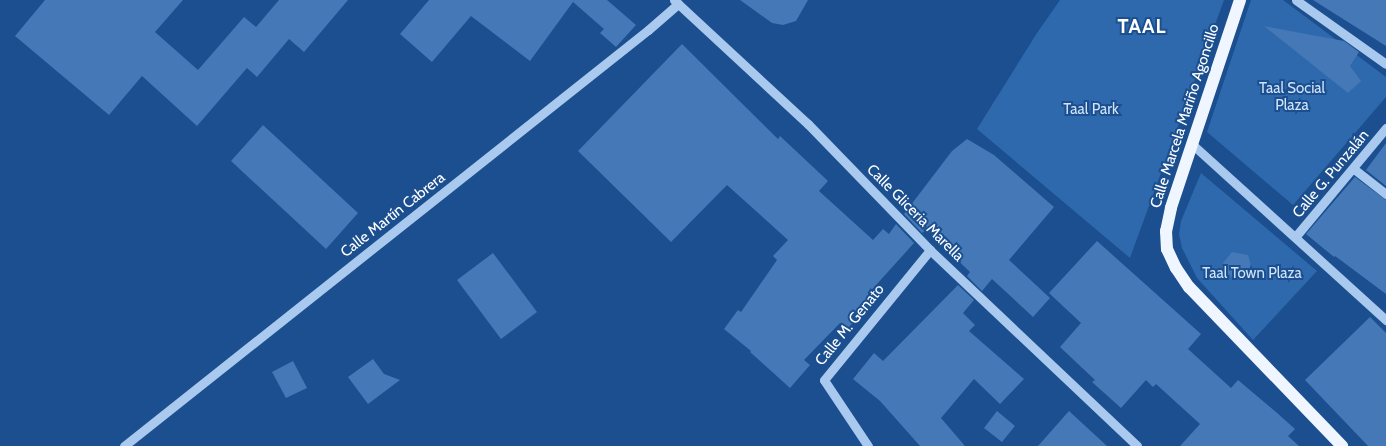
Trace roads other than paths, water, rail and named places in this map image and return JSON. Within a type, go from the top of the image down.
[{"type":"main road","name":"Calle Marcela Mariño Agoncillo","points":[[1240,0],[1171,208],[1166,230],[1167,249],[1176,268],[1189,287],[1235,337],[1342,446]]},
{"type":"street","points":[[1296,0],[1386,64]]},
{"type":"street","name":"Calle Gliceria Marella","points":[[676,2],[808,124],[930,250],[1137,446]]},
{"type":"street","name":"Calle Martín Cabrera","points":[[124,446],[648,30],[676,2]]},
{"type":"street","name":"Calle G. Punzalán","points":[[1296,236],[1354,169],[1386,128]]},
{"type":"street","points":[[1192,145],[1296,236],[1386,320]]},
{"type":"street","points":[[1354,169],[1386,194]]},
{"type":"street","name":"Calle M. Genato","points":[[868,446],[824,380],[930,250]]},
{"type":"district","name":"TAAL","points":[[1142,26]]},
{"type":"park label","name":"Taal Social Plaza","points":[[1292,96]]},
{"type":"park label","name":"Taal Park","points":[[1091,110]]},
{"type":"park label","name":"Taal Town Plaza","points":[[1252,274]]}]
